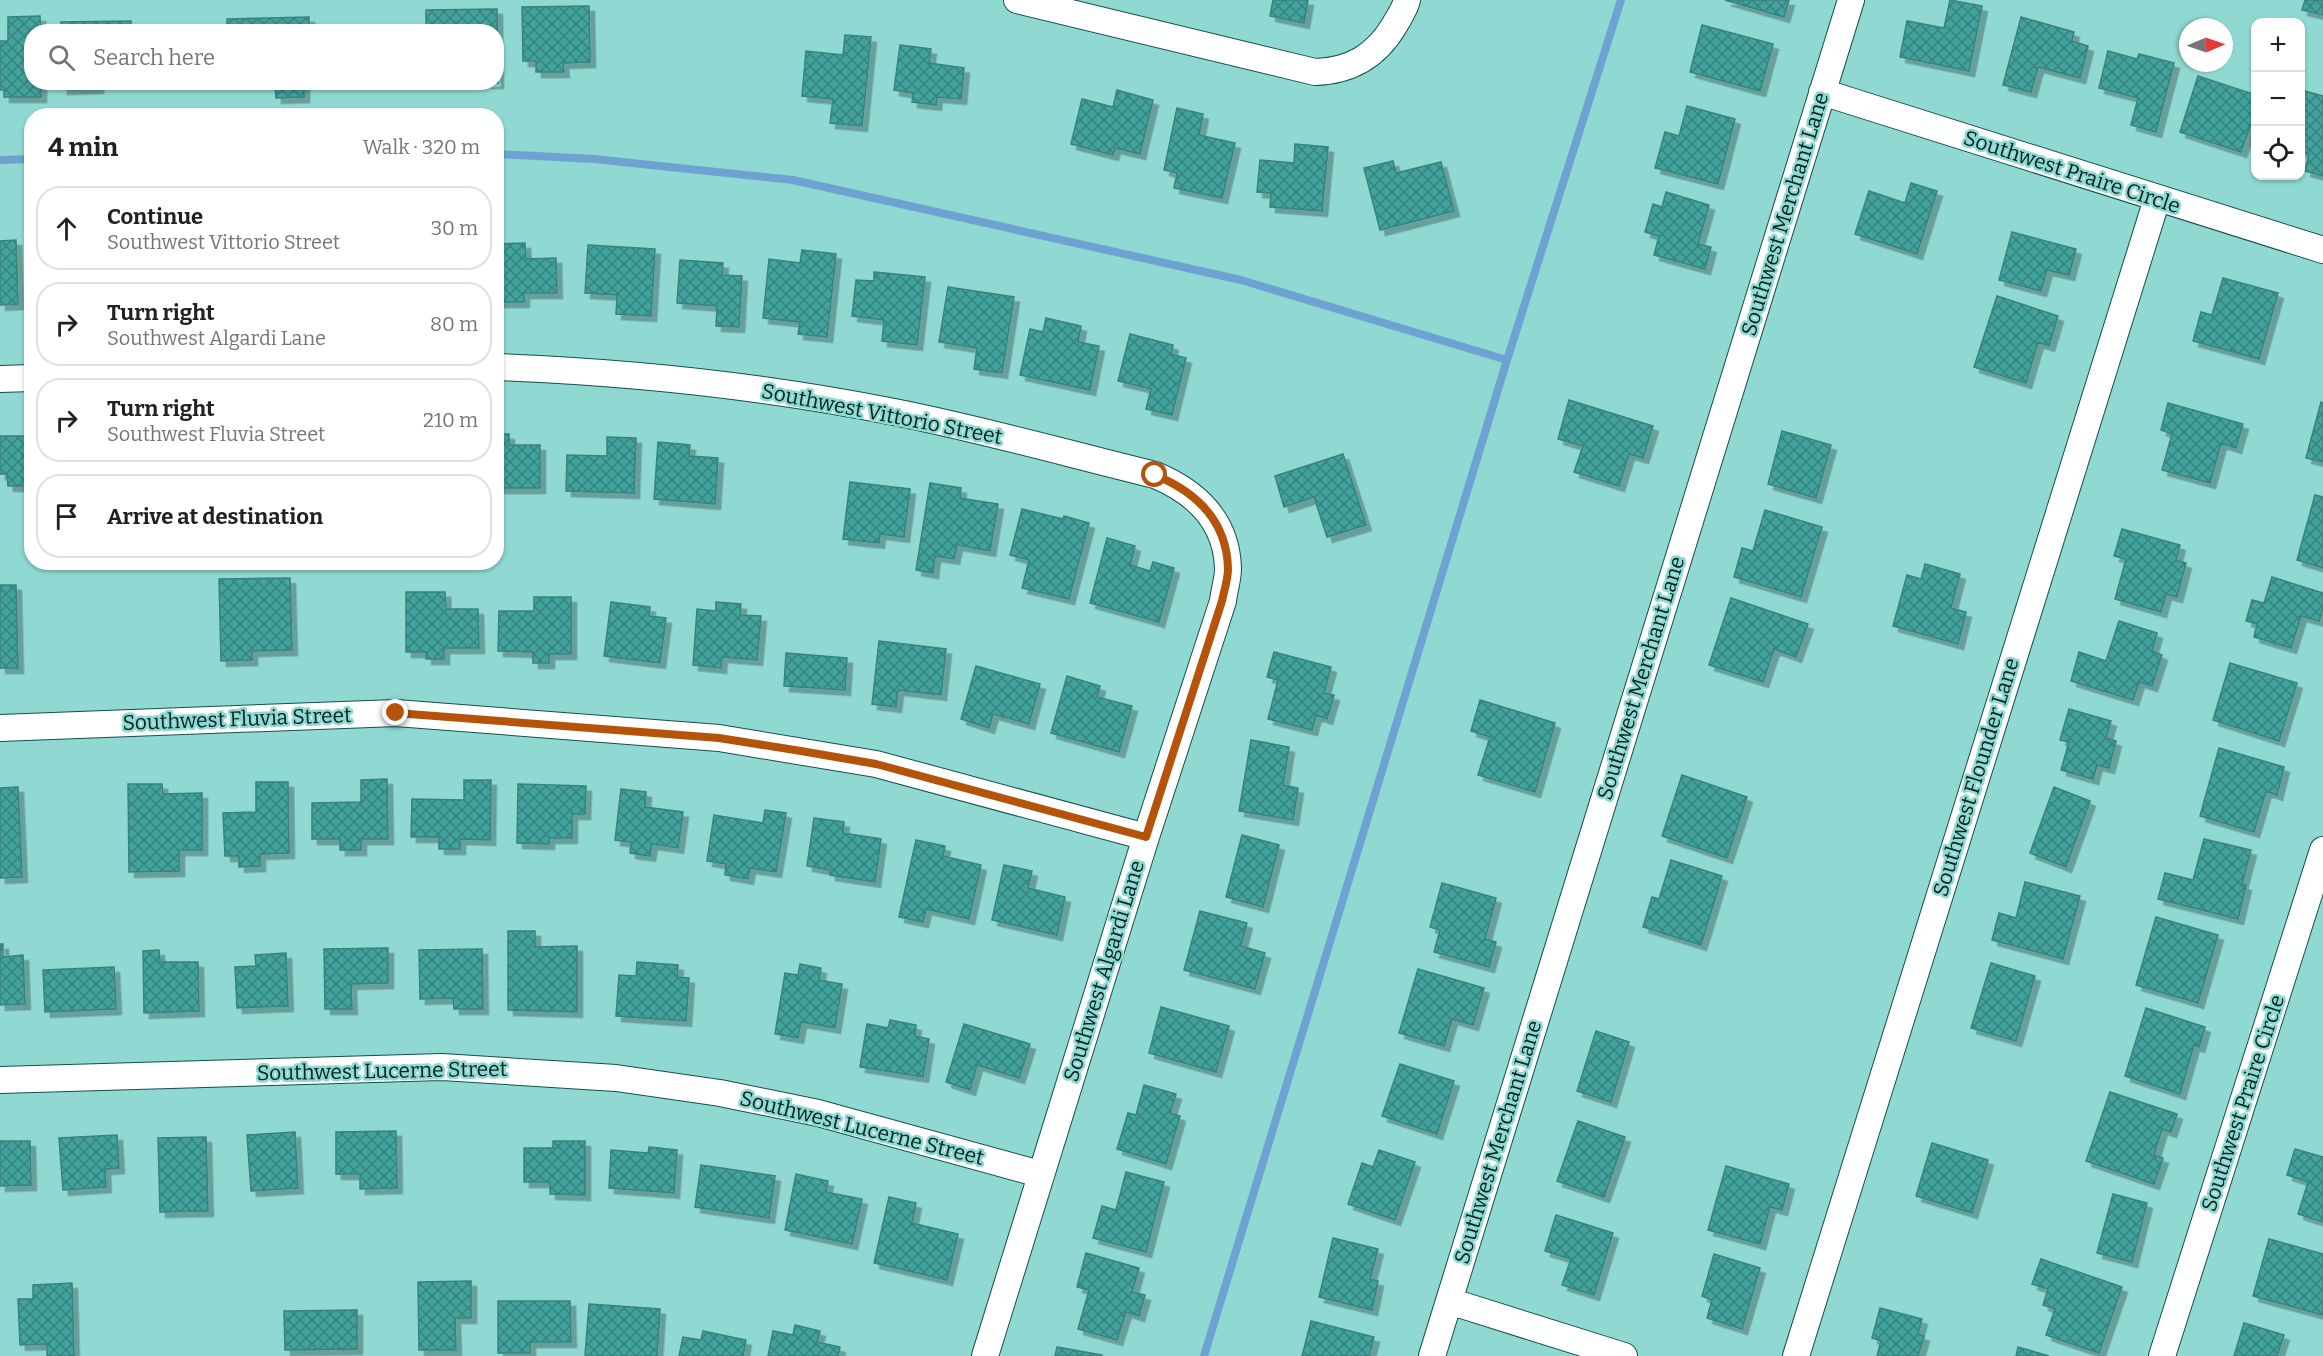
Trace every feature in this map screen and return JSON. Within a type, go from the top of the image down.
[{"type":"street","points":[[1033,1],[1315,72],[1332,71],[1366,58],[1380,46],[1406,7],[1407,0]]},
{"type":"street","name":"Southwest Merchant Lane","points":[[1432,1356],[1851,0]]},
{"type":"street","name":"Southwest Praire Circle","points":[[1822,92],[2323,250]]},
{"type":"street","name":"Southwest Flounder Lane","points":[[1796,1356],[2157,199]]},
{"type":"street","name":"Southwest Vittorio Street","points":[[504,368],[559,370],[741,386],[895,412],[1155,475],[1177,484],[1196,497],[1218,530],[1226,551]]},
{"type":"street","points":[[0,379],[24,378]]},
{"type":"street","name":"Southwest Algardi Lane","points":[[985,1356],[1146,837],[1222,601],[1228,571],[1226,551]]},
{"type":"street","name":"Southwest Fluvia Street","points":[[0,729],[396,713],[719,738],[876,764],[1146,837]]},
{"type":"street","name":"Southwest Praire Circle","points":[[2162,1356],[2314,909],[2323,850]]},
{"type":"street","name":"Southwest Lucerne Street","points":[[0,1080],[442,1067],[519,1070],[616,1078],[708,1091],[818,1113],[1041,1174]]},
{"type":"street","points":[[1449,1301],[1623,1356]]},
{"type":"building","points":[[1273,0],[1308,0],[1304,23],[1270,16]]},
{"type":"building","points":[[1725,0],[1789,0],[1784,17]]},
{"type":"building","points":[[1950,0],[1982,6],[1969,71],[1900,57],[1907,21],[1944,28]]},
{"type":"building","points":[[2305,0],[2323,0],[2323,15],[2302,10]]},
{"type":"building","points":[[589,6],[590,62],[563,63],[564,72],[536,72],[536,61],[523,61],[522,7]]},
{"type":"building","points":[[497,9],[497,24],[426,24],[426,10]]},
{"type":"building","points":[[40,16],[40,24],[24,24],[24,90],[41,90],[41,97],[4,97],[4,90],[0,90],[0,41],[8,41],[8,17]]},
{"type":"building","points":[[309,17],[309,24],[227,24],[227,19]]},
{"type":"building","points":[[2021,17],[2074,32],[2072,41],[2088,46],[2080,78],[2038,67],[2031,92],[2003,85]]},
{"type":"building","points":[[131,21],[131,24],[61,24],[61,22]]},
{"type":"building","points":[[1702,25],[1773,44],[1760,91],[1690,72]]},
{"type":"building","points":[[845,35],[871,37],[862,126],[830,123],[833,99],[802,96],[806,51],[843,55]]},
{"type":"building","points":[[900,45],[931,49],[929,63],[964,68],[961,99],[937,97],[936,105],[912,102],[913,93],[894,90]]},
{"type":"building","points":[[2108,51],[2137,59],[2139,54],[2174,63],[2156,132],[2131,125],[2138,98],[2099,88]]},
{"type":"building","points":[[2198,76],[2251,93],[2251,123],[2241,152],[2180,132]]},
{"type":"building","points":[[276,90],[304,90],[304,97],[276,98]]},
{"type":"building","points":[[1117,90],[1153,100],[1140,154],[1115,148],[1113,155],[1071,144],[1082,99],[1113,107]]},
{"type":"building","points":[[2305,91],[2323,96],[2323,176],[2305,171],[2309,154],[2305,153]]},
{"type":"building","points":[[1687,106],[1735,119],[1718,184],[1655,168],[1665,132],[1679,136]]},
{"type":"building","points":[[1177,108],[1203,114],[1199,135],[1235,143],[1222,198],[1174,188],[1177,173],[1164,170]]},
{"type":"building","points":[[1295,144],[1328,147],[1322,211],[1270,207],[1271,193],[1257,192],[1260,160],[1294,163]]},
{"type":"building","points":[[1393,161],[1396,173],[1441,162],[1454,211],[1380,230],[1364,168]]},
{"type":"building","points":[[1911,183],[1937,191],[1917,254],[1855,234],[1869,191],[1905,203]]},
{"type":"building","points":[[1666,192],[1709,205],[1698,244],[1711,247],[1705,269],[1654,255],[1659,236],[1645,232],[1653,204],[1662,207]]},
{"type":"building","points":[[2012,232],[2076,249],[2069,275],[2047,270],[2041,291],[1999,280]]},
{"type":"building","points":[[16,240],[18,304],[0,305],[0,241]]},
{"type":"building","points":[[525,243],[526,259],[556,258],[557,293],[524,293],[524,302],[504,302],[504,244]]},
{"type":"building","points":[[588,245],[655,249],[651,316],[616,314],[617,295],[585,293]]},
{"type":"building","points":[[802,250],[836,254],[827,337],[798,334],[800,322],[763,318],[769,259],[800,263]]},
{"type":"building","points":[[680,260],[723,263],[722,275],[742,276],[739,327],[716,326],[717,306],[677,303]]},
{"type":"building","points":[[874,272],[925,277],[917,345],[882,341],[884,320],[852,316],[856,280],[874,281]]},
{"type":"building","points":[[2223,278],[2278,293],[2259,359],[2193,341],[2201,312],[2212,315]]},
{"type":"building","points":[[948,287],[1014,297],[1002,373],[974,369],[977,348],[939,342]]},
{"type":"building","points":[[1997,296],[2058,316],[2049,346],[2038,342],[2026,383],[1974,367]]},
{"type":"building","points":[[1046,318],[1081,326],[1078,342],[1099,346],[1090,390],[1020,375],[1030,329],[1043,332]]},
{"type":"building","points":[[1130,334],[1173,345],[1171,354],[1186,358],[1172,415],[1146,409],[1151,389],[1118,381]]},
{"type":"building","points":[[1569,400],[1653,426],[1643,458],[1629,454],[1619,486],[1574,472],[1583,446],[1558,439]]},
{"type":"building","points":[[2321,402],[2323,403],[2323,462],[2306,458]]},
{"type":"building","points":[[2168,403],[2243,424],[2236,448],[2221,443],[2210,483],[2162,470],[2172,434],[2161,430]]},
{"type":"building","points":[[1782,431],[1831,445],[1816,498],[1768,484]]},
{"type":"building","points":[[504,434],[509,434],[509,445],[540,445],[540,488],[504,488]]},
{"type":"building","points":[[0,436],[24,436],[24,486],[8,486],[7,474],[0,474]]},
{"type":"building","points":[[607,437],[636,438],[634,493],[566,491],[567,455],[607,456]]},
{"type":"building","points":[[658,442],[690,445],[689,456],[718,458],[715,504],[654,499]]},
{"type":"building","points":[[1343,454],[1366,525],[1327,537],[1314,497],[1284,507],[1275,476]]},
{"type":"building","points":[[850,482],[910,489],[904,537],[880,534],[879,543],[843,539]]},
{"type":"building","points":[[930,483],[961,488],[960,498],[998,504],[990,551],[957,545],[954,559],[935,556],[933,573],[916,570]]},
{"type":"building","points":[[2315,495],[2323,497],[2323,568],[2297,560]]},
{"type":"building","points":[[1022,509],[1089,523],[1069,599],[1022,588],[1029,560],[1010,555]]},
{"type":"building","points":[[1765,510],[1822,527],[1801,597],[1734,577],[1742,548],[1753,551]]},
{"type":"building","points":[[2122,529],[2180,545],[2176,560],[2186,563],[2177,597],[2166,594],[2161,612],[2115,599],[2126,559],[2114,556]]},
{"type":"building","points":[[1107,538],[1135,546],[1130,565],[1150,571],[1153,562],[1174,568],[1159,622],[1090,603]]},
{"type":"building","points":[[1925,564],[1960,574],[1951,608],[1966,612],[1958,644],[1893,626],[1907,575],[1921,579]]},
{"type":"building","points":[[2272,577],[2323,593],[2323,608],[2319,621],[2301,616],[2291,648],[2254,637],[2257,624],[2246,621],[2252,600],[2264,603]]},
{"type":"building","points":[[290,578],[292,650],[252,651],[252,660],[221,661],[219,579]]},
{"type":"building","points":[[0,585],[16,585],[18,668],[0,668]]},
{"type":"building","points":[[406,592],[445,592],[446,609],[478,609],[479,648],[444,648],[444,659],[426,659],[426,652],[406,652]]},
{"type":"building","points":[[534,597],[571,597],[571,654],[549,654],[549,663],[533,663],[533,652],[498,651],[499,611],[534,611]]},
{"type":"building","points":[[1731,598],[1808,624],[1796,657],[1774,649],[1763,682],[1709,665]]},
{"type":"building","points":[[611,602],[650,607],[649,616],[666,618],[660,663],[604,656]]},
{"type":"building","points":[[716,602],[741,604],[740,615],[761,616],[757,660],[722,657],[721,668],[693,665],[697,609],[716,611]]},
{"type":"building","points":[[2119,621],[2157,633],[2152,651],[2162,655],[2152,686],[2139,682],[2133,700],[2071,681],[2079,652],[2106,661]]},
{"type":"building","points":[[879,641],[946,649],[941,695],[898,690],[896,707],[872,704]]},
{"type":"building","points":[[1274,652],[1331,667],[1324,693],[1334,695],[1327,719],[1316,715],[1312,730],[1268,719],[1278,680],[1267,677]]},
{"type":"building","points":[[786,653],[847,658],[845,690],[784,686]]},
{"type":"building","points":[[2230,663],[2297,683],[2279,741],[2213,720]]},
{"type":"building","points":[[976,666],[1040,684],[1029,724],[993,714],[989,728],[961,719]]},
{"type":"building","points":[[1067,676],[1100,686],[1097,697],[1132,706],[1119,752],[1051,733]]},
{"type":"building","points":[[1480,700],[1555,723],[1535,792],[1478,775],[1490,737],[1471,731]]},
{"type":"building","points":[[2069,709],[2111,721],[2106,738],[2116,741],[2109,768],[2097,765],[2093,779],[2061,770],[2069,742],[2060,740]]},
{"type":"building","points":[[1251,740],[1289,747],[1283,785],[1298,788],[1293,820],[1239,811]]},
{"type":"building","points":[[2219,748],[2284,767],[2277,795],[2266,791],[2254,832],[2200,816]]},
{"type":"building","points":[[1682,775],[1747,797],[1727,858],[1662,836]]},
{"type":"building","points":[[387,779],[388,839],[361,839],[361,850],[340,850],[340,839],[312,839],[312,803],[361,802],[361,780]]},
{"type":"building","points":[[464,780],[491,780],[490,840],[460,839],[460,849],[439,849],[439,837],[411,837],[412,799],[464,800]]},
{"type":"building","points":[[256,782],[288,782],[289,853],[260,854],[260,866],[239,867],[239,856],[225,856],[223,813],[256,812]]},
{"type":"building","points":[[128,784],[162,784],[163,794],[202,793],[202,850],[179,850],[179,871],[129,872]]},
{"type":"building","points":[[518,784],[586,786],[585,814],[572,814],[572,838],[549,838],[549,844],[517,843]]},
{"type":"building","points":[[18,787],[22,877],[0,878],[0,788]]},
{"type":"building","points":[[2054,787],[2090,801],[2066,867],[2030,853]]},
{"type":"building","points":[[621,789],[646,792],[645,807],[683,812],[678,848],[652,844],[650,856],[630,853],[631,842],[615,840]]},
{"type":"building","points":[[765,810],[786,813],[776,872],[750,868],[748,879],[725,875],[726,864],[707,861],[714,815],[763,823]]},
{"type":"building","points":[[814,818],[844,822],[843,833],[881,839],[875,882],[830,875],[830,870],[807,866]]},
{"type":"building","points":[[1242,835],[1279,845],[1263,907],[1226,897]]},
{"type":"building","points":[[2204,839],[2251,850],[2242,884],[2246,885],[2238,919],[2158,899],[2165,873],[2193,880]]},
{"type":"building","points":[[916,840],[945,846],[943,856],[981,865],[969,919],[926,909],[923,922],[899,917]]},
{"type":"building","points":[[1671,860],[1722,876],[1701,945],[1643,927],[1652,897],[1659,899]]},
{"type":"building","points":[[1004,865],[1032,871],[1028,888],[1065,897],[1057,935],[992,920]]},
{"type":"building","points":[[2025,882],[2080,896],[2063,959],[1992,940],[1999,913],[2016,918]]},
{"type":"building","points":[[1442,883],[1496,898],[1485,939],[1496,942],[1489,967],[1434,952],[1440,930],[1430,927]]},
{"type":"building","points":[[1200,911],[1247,923],[1241,946],[1265,953],[1255,989],[1184,970]]},
{"type":"building","points":[[2156,917],[2218,935],[2198,1003],[2136,985]]},
{"type":"building","points":[[508,931],[535,931],[535,947],[577,946],[577,1012],[508,1010]]},
{"type":"building","points":[[0,944],[3,944],[3,957],[23,955],[25,1004],[0,1005]]},
{"type":"building","points":[[388,948],[388,983],[351,984],[352,1009],[325,1009],[324,949]]},
{"type":"building","points":[[482,949],[483,1009],[454,1009],[453,998],[420,999],[419,950]]},
{"type":"building","points":[[159,950],[160,962],[198,962],[199,1011],[144,1013],[143,951]]},
{"type":"building","points":[[286,953],[288,1006],[237,1008],[235,967],[256,966],[255,955]]},
{"type":"building","points":[[637,962],[678,965],[677,977],[689,978],[686,1021],[616,1016],[619,975],[636,976]]},
{"type":"building","points":[[1991,963],[2035,976],[2016,1041],[1971,1028]]},
{"type":"building","points":[[800,964],[821,968],[819,980],[842,984],[835,1028],[801,1022],[798,1038],[775,1034],[785,973],[798,975]]},
{"type":"building","points":[[114,967],[116,1009],[45,1012],[43,970]]},
{"type":"building","points":[[1418,969],[1484,988],[1473,1025],[1452,1019],[1444,1046],[1399,1033]]},
{"type":"building","points":[[1161,1007],[1229,1026],[1216,1072],[1149,1053]]},
{"type":"building","points":[[2146,1008],[2205,1027],[2199,1047],[2194,1045],[2180,1094],[2125,1076]]},
{"type":"building","points":[[890,1020],[916,1025],[915,1036],[929,1039],[923,1077],[860,1067],[867,1024],[888,1028]]},
{"type":"building","points":[[964,1024],[1030,1044],[1019,1078],[977,1065],[970,1090],[946,1082]]},
{"type":"building","points":[[1596,1031],[1629,1042],[1611,1102],[1577,1091]]},
{"type":"building","points":[[1400,1064],[1454,1081],[1437,1134],[1382,1116]]},
{"type":"building","points":[[1144,1085],[1176,1094],[1170,1113],[1180,1116],[1166,1164],[1117,1149],[1128,1113],[1136,1115]]},
{"type":"building","points":[[2110,1092],[2177,1114],[2171,1132],[2162,1129],[2154,1155],[2163,1158],[2154,1184],[2086,1161]]},
{"type":"building","points":[[1578,1121],[1625,1137],[1604,1197],[1557,1181]]},
{"type":"building","points":[[396,1131],[397,1188],[360,1189],[360,1174],[336,1174],[336,1132]]},
{"type":"building","points":[[295,1132],[298,1188],[251,1191],[247,1135]]},
{"type":"building","points":[[117,1135],[119,1168],[105,1169],[106,1187],[63,1190],[59,1138]]},
{"type":"building","points":[[206,1137],[208,1211],[160,1212],[158,1138]]},
{"type":"building","points":[[0,1141],[30,1141],[31,1185],[0,1186]]},
{"type":"building","points":[[553,1141],[585,1141],[585,1195],[550,1194],[550,1182],[524,1182],[524,1148],[553,1148]]},
{"type":"building","points":[[1932,1143],[1988,1160],[1972,1213],[1916,1196]]},
{"type":"building","points":[[649,1147],[677,1150],[674,1193],[609,1188],[611,1150],[648,1153]]},
{"type":"building","points":[[2295,1149],[2323,1157],[2323,1222],[2298,1214],[2308,1182],[2287,1175]]},
{"type":"building","points":[[1379,1150],[1415,1162],[1395,1220],[1348,1204],[1362,1163],[1373,1167]]},
{"type":"building","points":[[701,1165],[775,1176],[769,1218],[695,1207]]},
{"type":"building","points":[[1726,1166],[1789,1184],[1782,1210],[1770,1207],[1760,1244],[1708,1230]]},
{"type":"building","points":[[1126,1172],[1164,1182],[1146,1252],[1093,1238],[1102,1206],[1116,1210]]},
{"type":"building","points":[[796,1174],[828,1181],[826,1192],[862,1199],[852,1244],[785,1230]]},
{"type":"building","points":[[2113,1194],[2147,1203],[2132,1262],[2097,1253]]},
{"type":"building","points":[[889,1197],[916,1203],[912,1223],[958,1234],[947,1280],[874,1263]]},
{"type":"building","points":[[1556,1215],[1613,1233],[1594,1295],[1562,1285],[1571,1259],[1545,1251]]},
{"type":"building","points":[[1333,1238],[1378,1249],[1370,1279],[1378,1281],[1372,1310],[1319,1297]]},
{"type":"building","points":[[2269,1239],[2323,1254],[2323,1315],[2253,1296]]},
{"type":"building","points":[[1086,1253],[1139,1268],[1132,1292],[1145,1295],[1139,1316],[1126,1312],[1117,1340],[1078,1329],[1089,1290],[1077,1287]]},
{"type":"building","points":[[1714,1254],[1760,1268],[1742,1329],[1707,1318],[1712,1300],[1702,1296]]},
{"type":"building","points":[[2041,1259],[2122,1287],[2099,1353],[2046,1335],[2055,1309],[2043,1305],[2048,1289],[2032,1284]]},
{"type":"building","points":[[471,1281],[471,1318],[455,1318],[456,1350],[419,1350],[418,1282]]},
{"type":"building","points":[[72,1283],[74,1356],[47,1356],[47,1344],[20,1345],[18,1299],[33,1299],[33,1285]]},
{"type":"building","points":[[498,1301],[570,1301],[571,1342],[530,1342],[530,1353],[498,1353]]},
{"type":"building","points":[[589,1304],[660,1309],[657,1356],[585,1356]]},
{"type":"building","points":[[1880,1308],[1922,1319],[1918,1334],[1924,1336],[1918,1356],[1877,1356],[1881,1341],[1872,1338]]},
{"type":"building","points":[[357,1310],[357,1349],[285,1350],[284,1311]]},
{"type":"building","points":[[1311,1321],[1374,1337],[1369,1356],[1302,1356]]},
{"type":"building","points":[[2244,1323],[2284,1335],[2277,1356],[2234,1356]]},
{"type":"building","points":[[795,1325],[820,1331],[817,1342],[840,1347],[838,1356],[768,1356],[773,1331],[793,1335]]},
{"type":"building","points":[[703,1331],[746,1340],[743,1356],[679,1356],[683,1337],[701,1340]]},
{"type":"building","points":[[1057,1347],[1102,1355],[1055,1356]]},
{"type":"building","points":[[2018,1347],[2049,1356],[2016,1356]]},
{"type":"waterway","points":[[1204,1356],[1507,360],[1621,0]]},
{"type":"waterway","points":[[504,154],[594,159],[793,180],[1241,280],[1507,360]]},
{"type":"waterway","points":[[0,160],[24,159]]},
{"type":"route","points":[[396,713],[719,738],[801,751],[876,764],[1146,837],[1222,601],[1228,571],[1226,551],[1207,510],[1196,497],[1177,484],[1155,475]]}]
